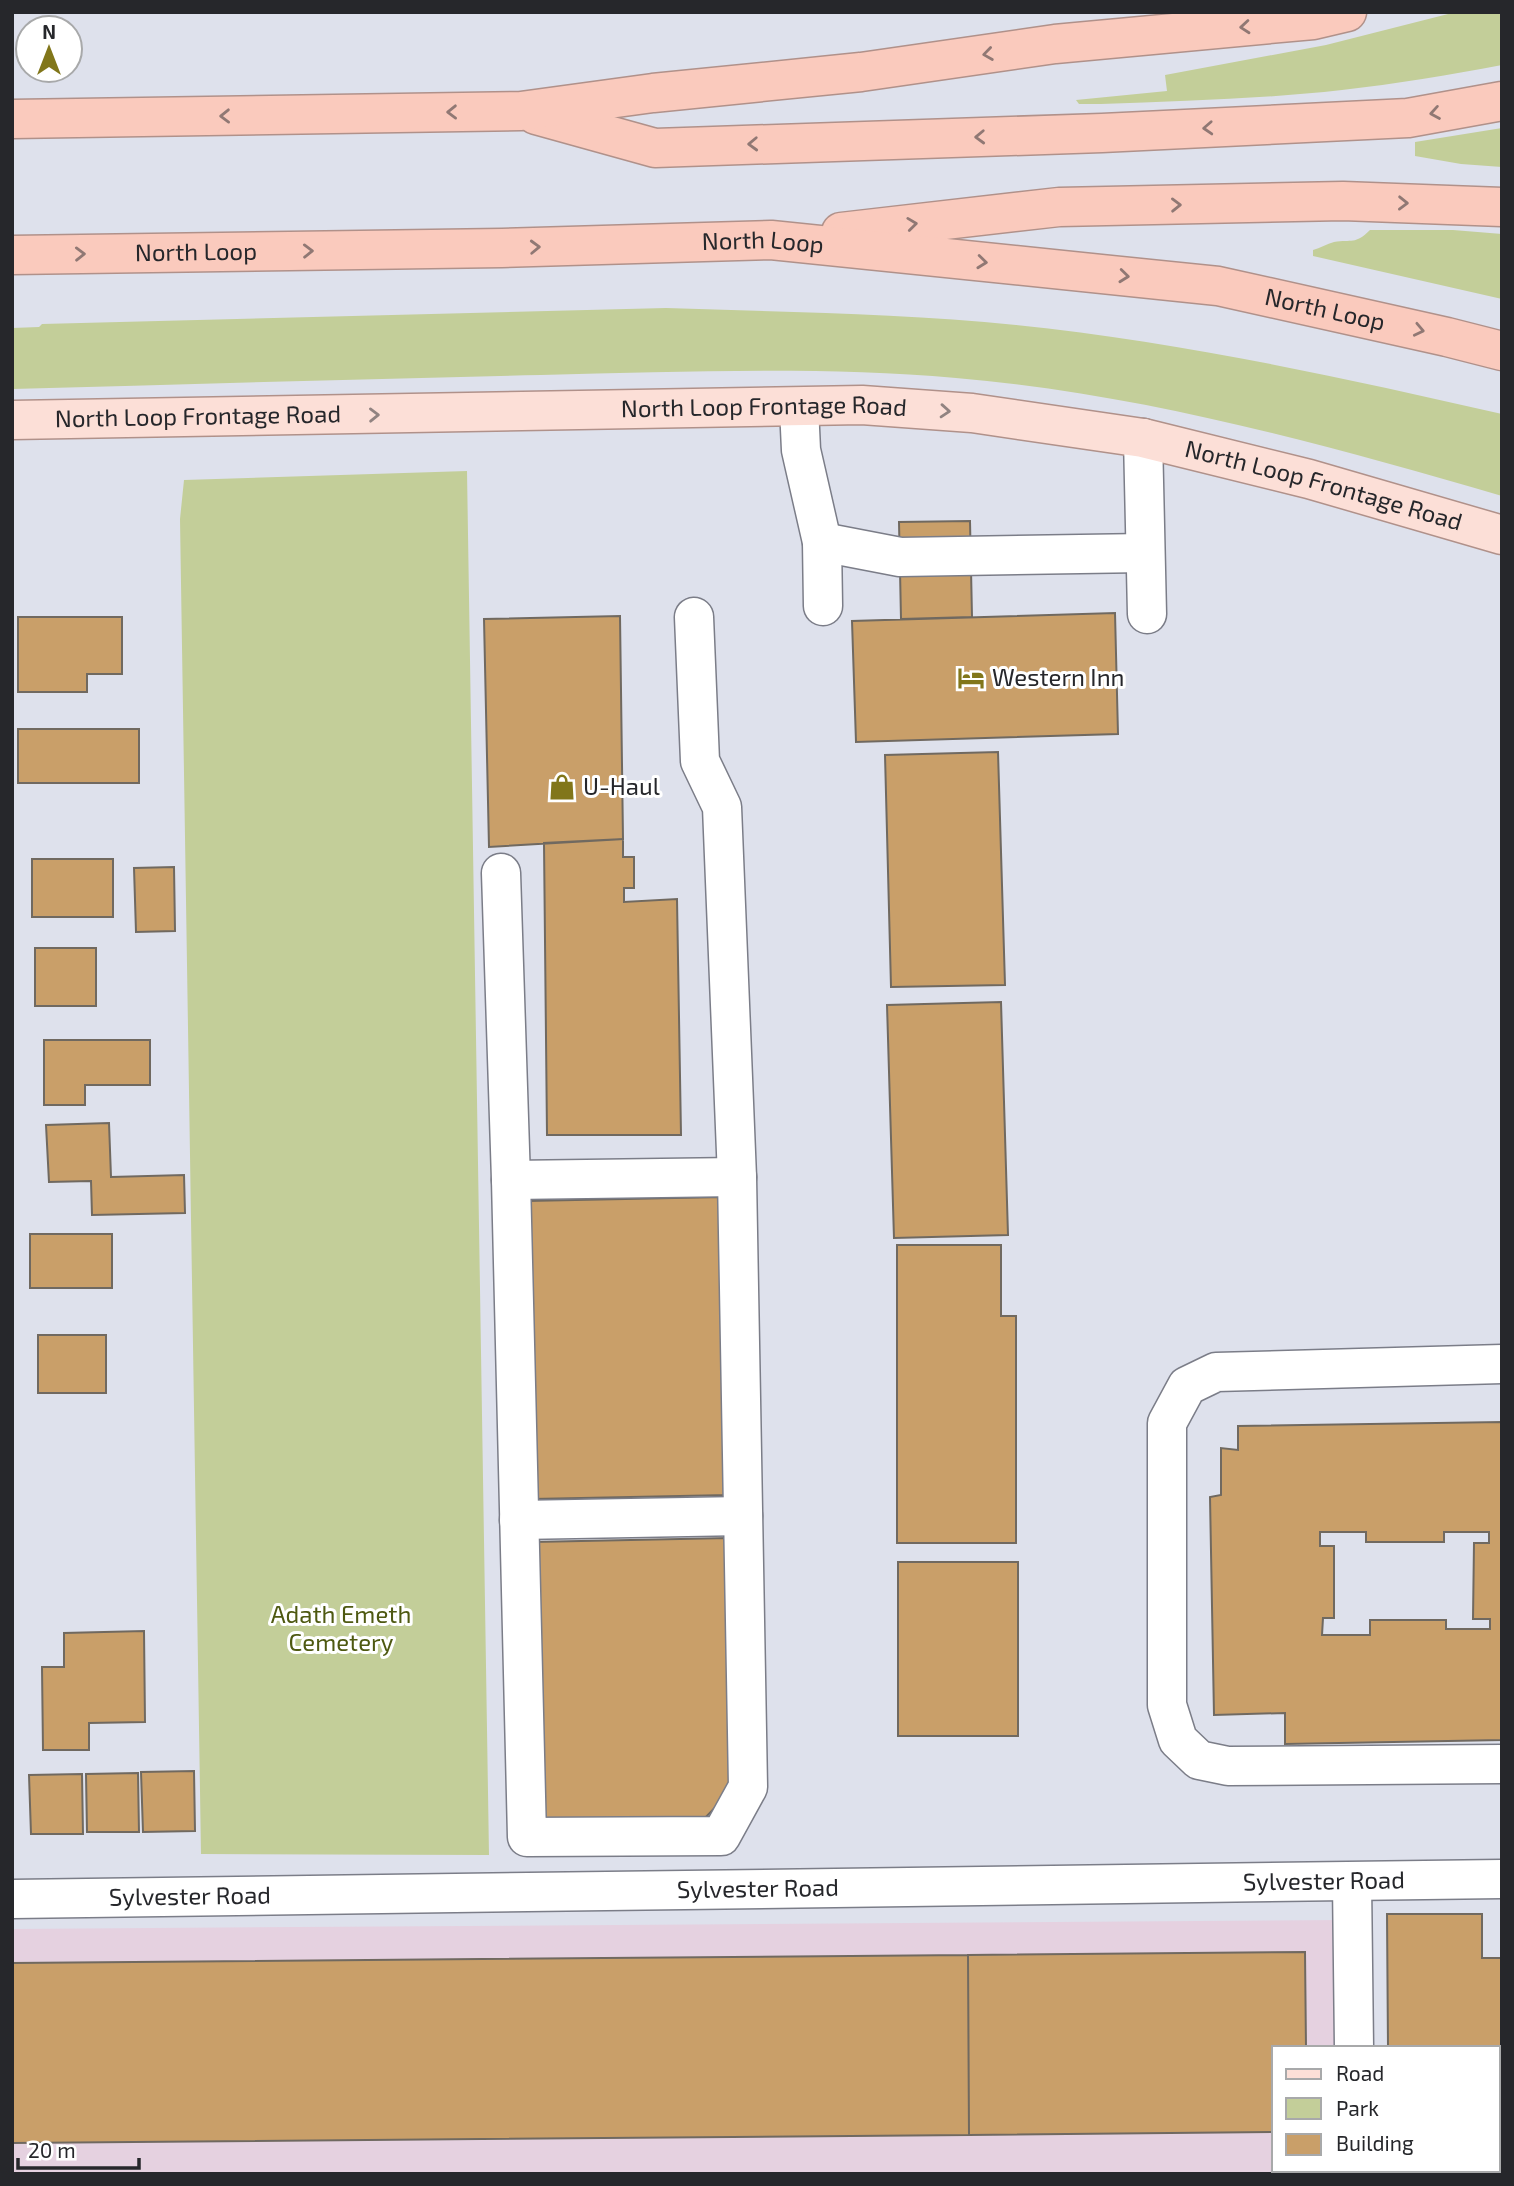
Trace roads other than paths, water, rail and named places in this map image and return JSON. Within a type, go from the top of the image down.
[{"type":"highway","points":[[1055,44],[1142,12]]},
{"type":"highway","points":[[12,119],[520,110],[653,93],[861,72],[1055,44],[1313,20],[1347,12]]},
{"type":"highway","points":[[520,110],[656,148],[1116,132],[1408,118],[1502,101]]},
{"type":"highway","points":[[771,240],[1059,207],[1343,201],[1502,207]]},
{"type":"highway","name":"North Loop","points":[[12,255],[502,248],[771,240],[1218,286],[1502,351]]},
{"type":"main road","name":"North Loop Frontage Road","points":[[12,420],[862,405],[972,413],[1143,438],[1309,479],[1502,535]]},
{"type":"street","points":[[799,407],[801,450],[822,542],[823,606]]},
{"type":"street","points":[[1143,438],[1147,614]]},
{"type":"street","points":[[822,542],[900,557],[1146,553]]},
{"type":"street","points":[[501,873],[527,1837],[721,1836],[748,1787],[737,1177],[722,807],[699,761],[694,617]]},
{"type":"street","points":[[511,1180],[737,1177]]},
{"type":"street","points":[[1502,1364],[1216,1372],[1187,1386],[1167,1423],[1167,1704],[1178,1740],[1199,1760],[1228,1766],[1502,1763]]},
{"type":"street","points":[[519,1520],[743,1516]]},
{"type":"street","name":"Sylvester Road","points":[[12,1899],[1502,1879]]},
{"type":"street","points":[[1352,1882],[1354,2046]]},
{"type":"place","name":"Western Inn","points":[[971,678]]},
{"type":"place","name":"U-Haul","points":[[562,787]]},
{"type":"park label","name":"Adath Emeth Cemetery","points":[[341,1629]]}]
